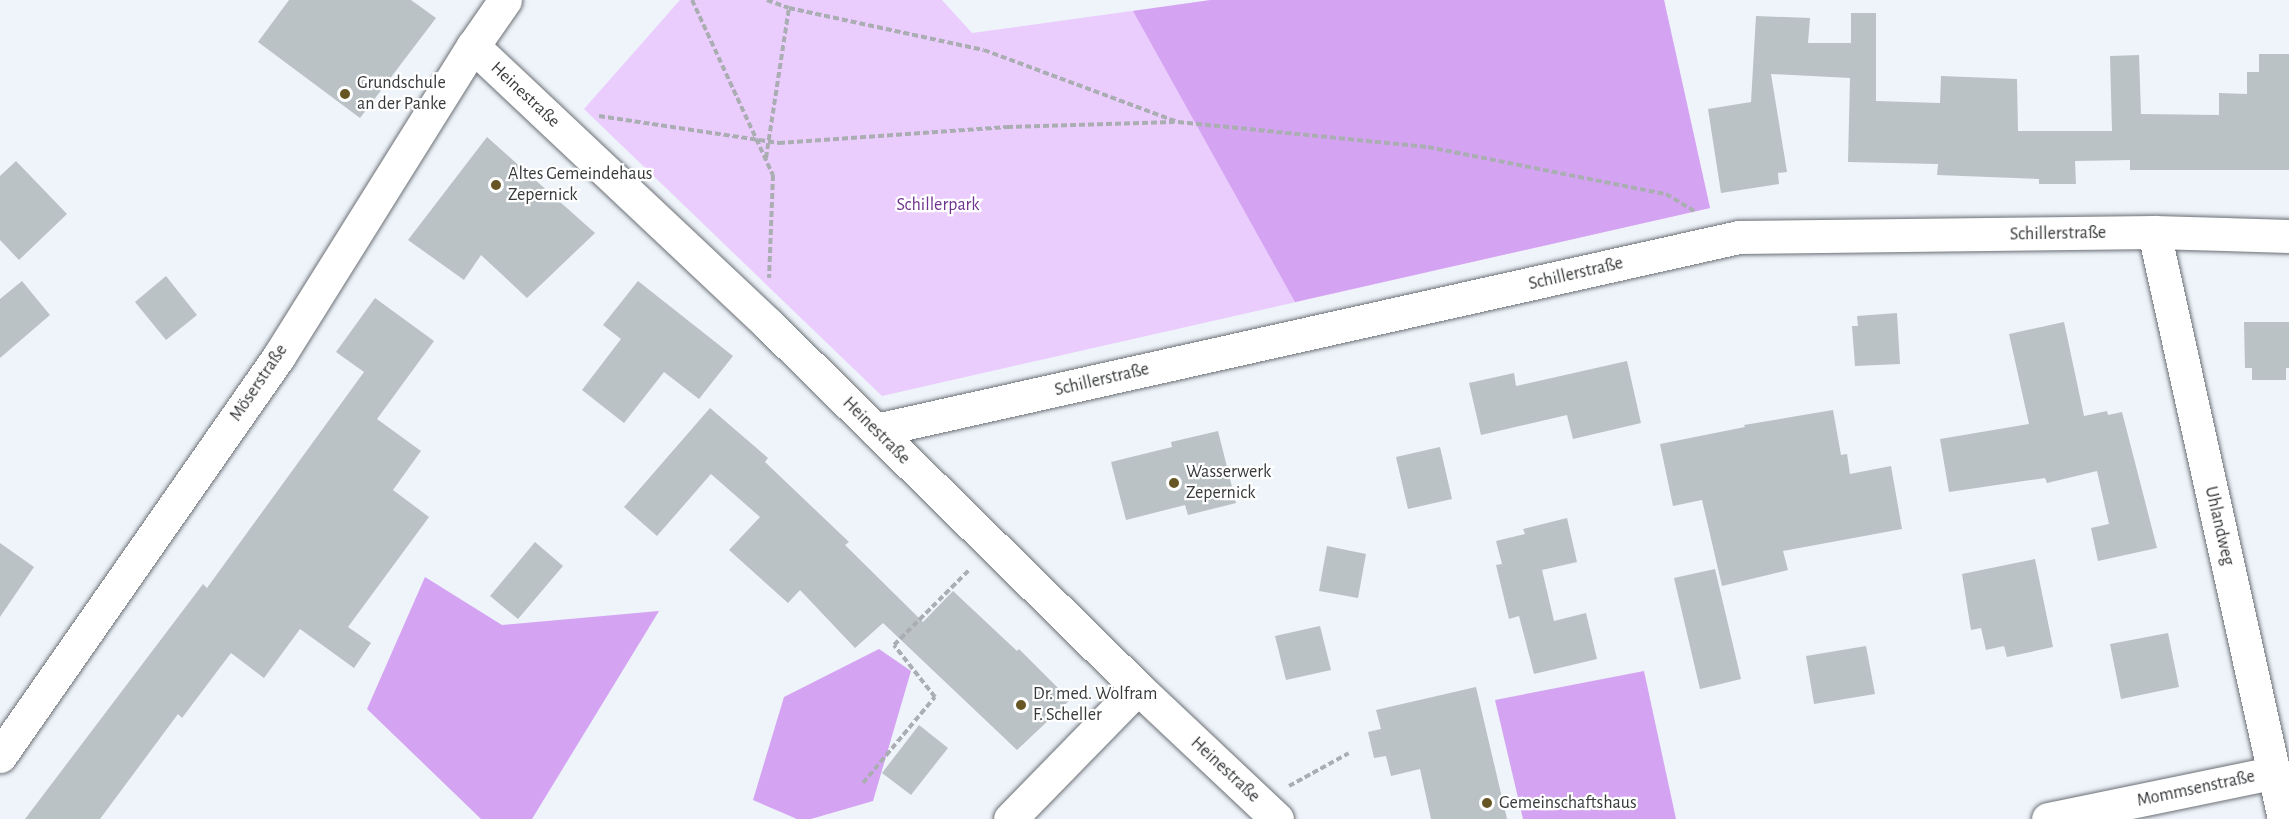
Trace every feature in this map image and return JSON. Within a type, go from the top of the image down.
[{"type":"street","name":"Möserstraße","points":[[0,756],[279,356],[473,46],[505,0]]},
{"type":"street","name":"Heinestraße","points":[[473,46],[768,324],[1138,688],[1268,811]]},
{"type":"street","name":"Schillerstraße","points":[[876,430],[1739,237],[2154,232],[2289,236]]},
{"type":"street","name":"Uhlandweg","points":[[2154,232],[2284,819]]},
{"type":"street","points":[[1010,819],[1138,688]]},
{"type":"street","name":"Mommsenstraße","points":[[2048,819],[2273,773]]},
{"type":"path","points":[[692,0],[773,175],[768,324]]},
{"type":"path","points":[[767,0],[789,8],[984,50],[1178,122]]},
{"type":"path","points":[[766,158],[789,8]]},
{"type":"path","points":[[566,134],[589,115],[770,142],[1007,127],[1178,122],[1428,147],[1666,194],[1739,237]]},
{"type":"path","points":[[863,783],[935,697],[894,645],[993,546]]},
{"type":"path","points":[[1268,811],[1349,753]]},
{"type":"green space","name":"Schillerpark","points":[[680,0],[942,0],[972,33],[1211,0],[1664,0],[1710,208],[882,396],[584,109]]},
{"type":"shaded area","points":[[1211,0],[1664,0],[1710,208],[1295,302],[1133,11]]},
{"type":"shaded area","points":[[425,577],[502,625],[659,611],[532,819],[481,819],[367,709]]},
{"type":"shaded area","points":[[879,649],[911,671],[873,801],[811,819],[797,819],[753,800],[784,697]]},
{"type":"shaded area","points":[[1644,671],[1676,819],[1523,819],[1495,700]]},
{"type":"building","name":"Grundschule an der Panke","points":[[289,0],[411,0],[436,18],[360,118],[258,42]]},
{"type":"building","points":[[1851,13],[1876,13],[1876,101],[1940,103],[1941,76],[2017,79],[2018,131],[2112,131],[2110,56],[2139,55],[2141,114],[2219,115],[2219,93],[2247,94],[2247,72],[2259,72],[2259,54],[2289,54],[2289,170],[2130,170],[2130,160],[2075,161],[2076,184],[2039,184],[2039,179],[1937,175],[1938,164],[1848,162],[1850,78],[1771,74],[1787,172],[1778,173],[1779,184],[1721,193],[1708,109],[1751,102],[1756,16],[1810,18],[1808,43],[1851,43]]},
{"type":"building","name":"Altes Gemeindehaus Zepernick","points":[[487,137],[595,233],[527,298],[481,255],[464,280],[408,240]]},
{"type":"building","points":[[16,161],[67,214],[19,260],[0,240],[0,176]]},
{"type":"building","points":[[166,276],[197,315],[166,340],[135,302]]},
{"type":"building","points":[[22,281],[50,315],[0,358],[0,299]]},
{"type":"building","points":[[638,281],[733,356],[699,399],[664,372],[624,423],[582,390],[621,339],[603,325]]},
{"type":"building","points":[[375,298],[434,341],[377,419],[421,451],[393,490],[429,517],[348,627],[371,643],[354,668],[300,629],[264,678],[231,653],[182,718],[178,714],[100,819],[25,819],[203,584],[207,588],[364,372],[336,352]]},
{"type":"building","points":[[1897,313],[1900,364],[1855,366],[1852,326],[1858,326],[1857,316]]},
{"type":"building","points":[[2064,322],[2084,416],[2107,411],[2108,415],[2122,412],[2157,548],[2098,561],[2091,528],[2109,524],[2097,471],[2047,483],[2045,478],[1949,492],[1940,439],[2029,424],[2009,334]]},
{"type":"building","points":[[2244,322],[2289,322],[2289,368],[2286,368],[2286,380],[2252,380],[2252,368],[2245,368]]},
{"type":"building","points":[[1627,361],[1641,423],[1573,439],[1567,415],[1481,435],[1469,383],[1514,373],[1516,386]]},
{"type":"building","points":[[710,408],[768,458],[765,462],[849,542],[845,545],[923,622],[953,591],[1017,651],[1019,649],[1070,700],[1017,750],[883,623],[855,648],[800,590],[788,603],[729,550],[760,517],[711,474],[657,536],[624,507]]},
{"type":"building","points":[[1833,410],[1841,455],[1847,454],[1850,474],[1891,466],[1902,529],[1783,551],[1788,570],[1722,586],[1702,500],[1673,506],[1660,444],[1745,427],[1744,425]]},
{"type":"building","name":"Wasserwerk Zepernick","points":[[1218,431],[1236,503],[1188,515],[1185,505],[1126,520],[1111,462],[1172,447],[1171,442]]},
{"type":"building","points":[[1440,447],[1452,499],[1408,509],[1396,457]]},
{"type":"building","points":[[1567,518],[1577,562],[1542,570],[1554,621],[1586,613],[1597,659],[1534,674],[1519,616],[1509,619],[1496,565],[1502,564],[1496,541],[1525,534],[1523,529]]},
{"type":"building","points":[[535,542],[563,566],[518,619],[490,596]]},
{"type":"building","points":[[0,543],[34,567],[0,617]]},
{"type":"building","points":[[1327,546],[1366,554],[1358,598],[1319,591]]},
{"type":"building","points":[[2035,559],[2053,647],[2007,657],[2004,646],[1986,650],[1981,628],[1971,630],[1962,574]]},
{"type":"building","points":[[1715,569],[1741,679],[1700,689],[1674,578]]},
{"type":"building","points":[[1320,626],[1331,670],[1286,680],[1275,636]]},
{"type":"building","points":[[2168,633],[2179,687],[2121,699],[2110,644]]},
{"type":"building","points":[[1866,646],[1875,694],[1814,704],[1806,656]]},
{"type":"building","points":[[1476,687],[1507,819],[1431,819],[1420,769],[1391,776],[1386,756],[1374,758],[1368,732],[1381,729],[1376,710]]},
{"type":"building","points":[[919,725],[948,748],[911,795],[882,773]]},
{"type":"place","name":"Grundschule an der Panke","points":[[345,94]]},
{"type":"place","name":"Altes Gemeindehaus Zepernick","points":[[496,185]]},
{"type":"place","name":"Wasserwerk Zepernick","points":[[1174,483]]},
{"type":"place","name":"Dr. med. Wolfram F. Scheller","points":[[1021,705]]},
{"type":"place","name":"Gemeinschaftshaus","points":[[1487,803]]}]
